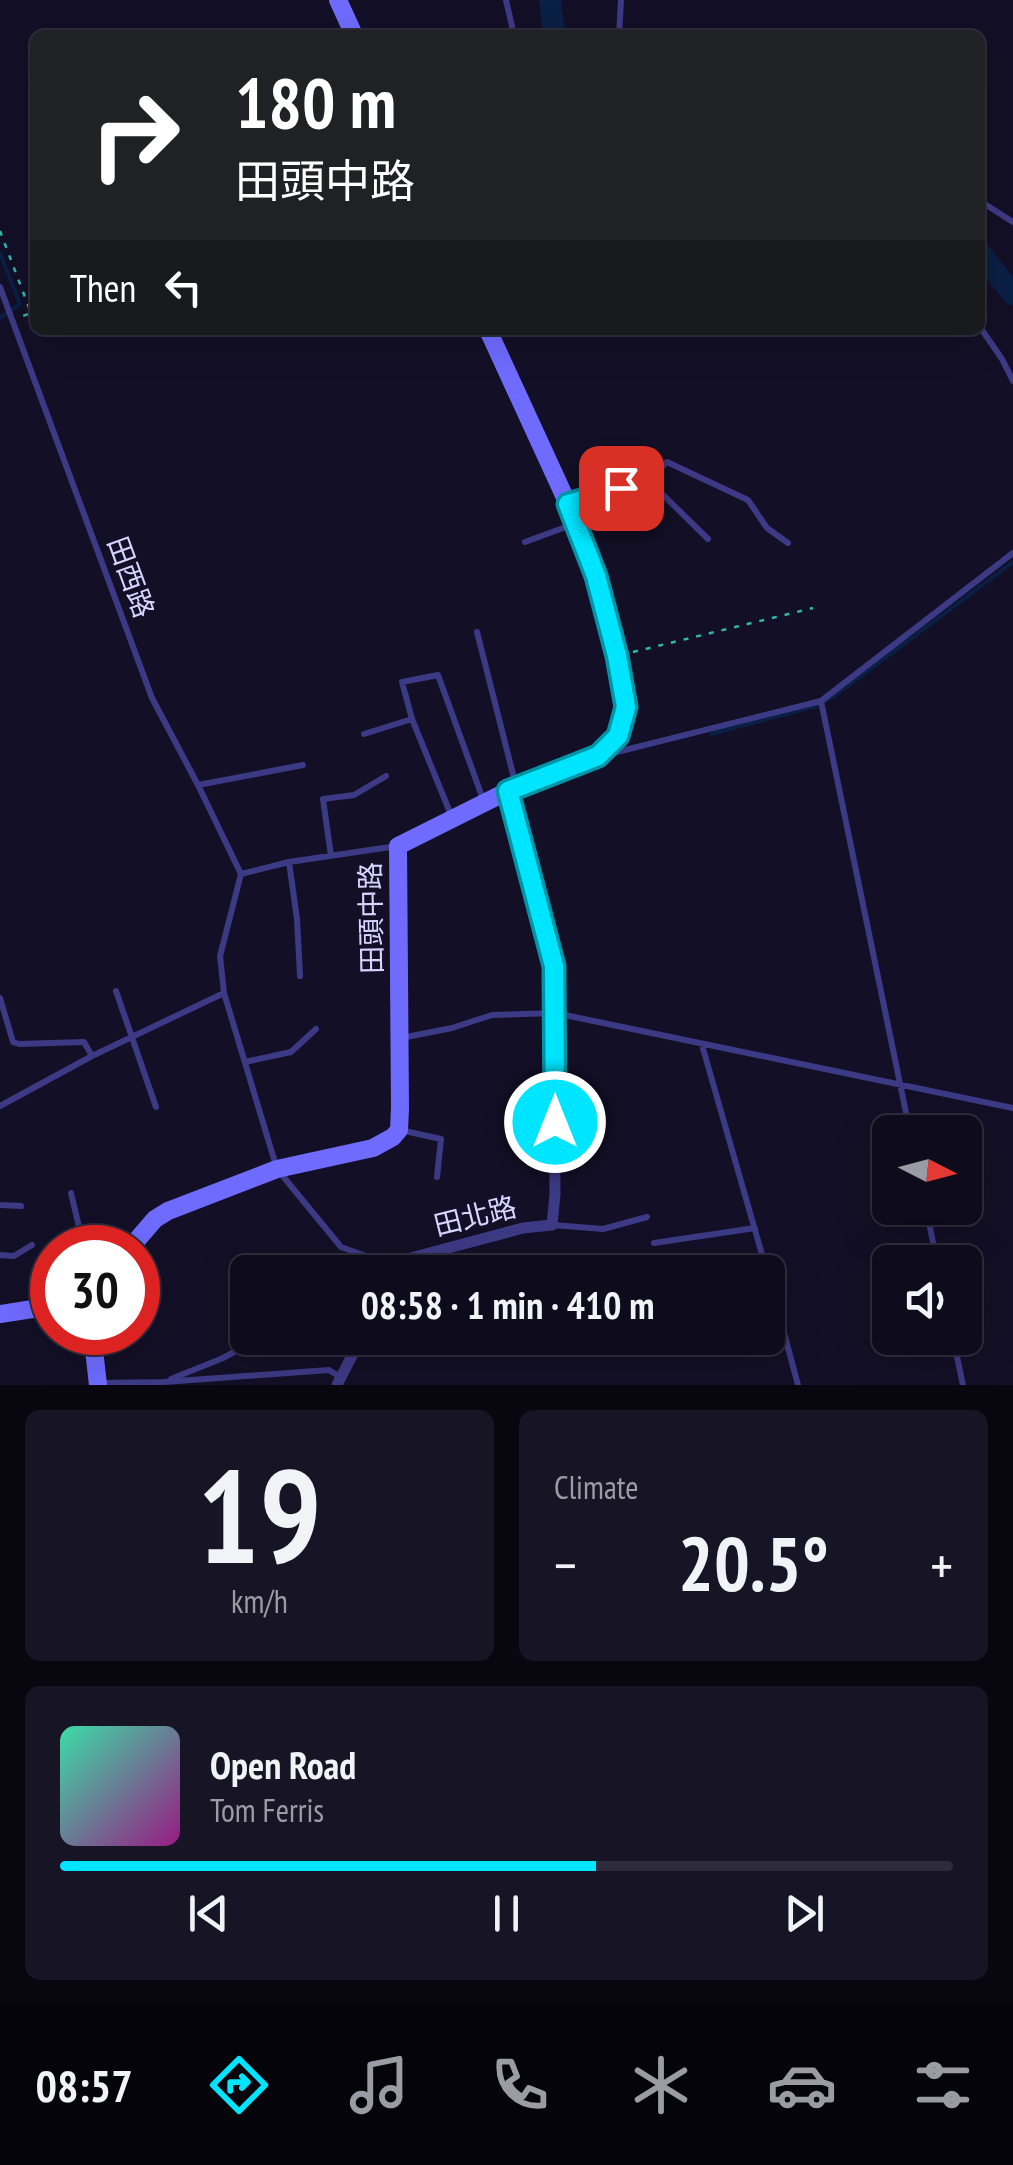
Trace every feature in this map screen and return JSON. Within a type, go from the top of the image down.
[{"type":"street","points":[[338,0],[352,30]]},
{"type":"street","points":[[490,335],[568,504],[596,576],[617,656],[626,707],[618,736],[598,756]]},
{"type":"street","name":"田頭中路","points":[[398,1130],[398,846],[512,789],[598,756]]},
{"type":"street","name":"田北路","points":[[422,1255],[524,1228],[552,1225],[554,966],[512,789]]},
{"type":"street","points":[[150,1225],[168,1212],[277,1169],[373,1148],[398,1130]]},
{"type":"street","points":[[0,1314],[30,1309]]},
{"type":"street","points":[[95,1355],[98,1384]]},
{"type":"street","points":[[339,1381],[352,1355]]},
{"type":"lane","points":[[506,0],[513,30]]},
{"type":"lane","points":[[619,30],[622,0]]},
{"type":"lane","points":[[985,204],[1013,222]]},
{"type":"lane","name":"田西路","points":[[0,287],[152,698],[241,874]]},
{"type":"lane","points":[[985,334],[1013,380]]},
{"type":"lane","points":[[568,504],[648,480],[668,462],[748,500],[767,528],[788,544]]},
{"type":"lane","points":[[648,480],[708,539]]},
{"type":"lane","points":[[525,542],[575,524]]},
{"type":"lane","points":[[598,756],[821,700],[1013,553]]},
{"type":"lane","points":[[477,632],[512,789]]},
{"type":"lane","points":[[452,819],[412,719],[402,682],[438,675],[484,803]]},
{"type":"lane","points":[[821,700],[906,1115]]},
{"type":"lane","points":[[364,734],[412,719]]},
{"type":"lane","points":[[198,785],[303,765]]},
{"type":"lane","points":[[331,856],[323,800],[354,795],[386,776]]},
{"type":"lane","points":[[361,1255],[341,1247],[277,1169],[224,993],[220,956],[241,874],[289,862],[398,846]]},
{"type":"lane","points":[[289,862],[300,976]]},
{"type":"lane","points":[[116,991],[156,1106]]},
{"type":"lane","points":[[0,1106],[92,1056],[224,993]]},
{"type":"lane","points":[[0,998],[13,1042],[84,1042],[92,1056]]},
{"type":"lane","points":[[400,1038],[492,1015],[555,1013],[1013,1108]]},
{"type":"lane","points":[[245,1062],[291,1052],[316,1029]]},
{"type":"lane","points":[[702,1045],[762,1255]]},
{"type":"lane","points":[[398,1130],[441,1139],[437,1177]]},
{"type":"lane","points":[[71,1193],[79,1225]]},
{"type":"lane","points":[[0,1205],[21,1206]]},
{"type":"lane","points":[[552,1225],[603,1229],[648,1217]]},
{"type":"lane","points":[[654,1243],[755,1228]]},
{"type":"lane","points":[[0,1255],[14,1256],[30,1246]]},
{"type":"lane","points":[[785,1338],[798,1385]]},
{"type":"lane","points":[[164,1382],[230,1353]]},
{"type":"lane","points":[[957,1355],[963,1385]]},
{"type":"lane","points":[[98,1384],[329,1370],[339,1381]]},
{"type":"path","points":[[0,232],[30,309]]},
{"type":"path","points":[[12,321],[30,312]]},
{"type":"path","points":[[617,656],[813,608]]},
{"type":"waterway","points":[[550,0],[553,30]]},
{"type":"waterway","points":[[0,253],[20,304],[0,318]]},
{"type":"waterway","points":[[985,259],[1013,294]]},
{"type":"waterway","points":[[711,734],[816,706],[833,697],[1013,562]]},
{"type":"route","points":[[555,1122],[554,966],[508,791],[598,756],[618,736],[626,707],[617,656],[596,576],[568,504],[621,488]]}]
